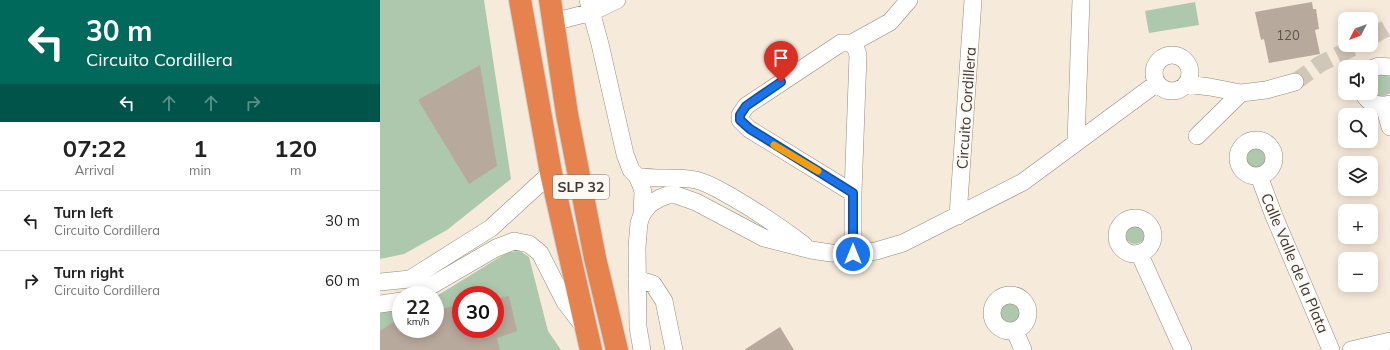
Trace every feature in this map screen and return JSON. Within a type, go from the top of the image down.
[{"type":"highway","name":"SLP 32","points":[[520,0],[552,173],[589,340]]},
{"type":"highway","name":"SLP 32","points":[[550,0],[568,114],[593,250],[617,350]]},
{"type":"street","points":[[553,22],[590,6],[617,0]]},
{"type":"street","points":[[853,193],[750,129],[740,120],[740,115],[746,106],[841,43],[852,43],[890,22],[909,0]]},
{"type":"street","name":"Circuito Cordillera","points":[[958,216],[973,0]]},
{"type":"street","points":[[1076,142],[1082,0]]},
{"type":"street","points":[[590,6],[625,154],[631,170],[638,176],[648,178],[683,178],[712,186],[761,214],[811,250]]},
{"type":"street","points":[[852,43],[856,48],[858,55],[853,193],[853,254]]},
{"type":"street","points":[[1188,66],[1190,72],[1189,78],[1186,84],[1177,90],[1171,91],[1161,87],[1157,83],[1154,72],[1158,62],[1162,57],[1174,55],[1180,57],[1210,87]]},
{"type":"street","points":[[1378,66],[1390,68]]},
{"type":"street","points":[[1186,84],[1241,93],[1266,90],[1295,82]]},
{"type":"street","points":[[642,214],[650,204],[660,198],[668,195],[676,195],[696,202],[764,238],[811,250],[831,253],[853,254],[876,251],[903,244],[1023,182],[1157,83]]},
{"type":"street","points":[[1197,136],[1241,93]]},
{"type":"street","points":[[1368,100],[1378,105],[1387,105],[1390,127]]},
{"type":"street","points":[[380,282],[410,279],[491,228],[552,173]]},
{"type":"street","points":[[638,176],[643,192],[642,214],[639,223],[637,247],[638,328],[642,350]]},
{"type":"street","name":"Calle Valle de la Plata","points":[[1259,176],[1274,216],[1331,350]]},
{"type":"street","points":[[431,286],[496,248],[514,241],[530,244],[540,253],[566,302],[589,340]]},
{"type":"street","points":[[1139,253],[1183,350]]},
{"type":"street","points":[[637,279],[653,284],[664,301],[674,350]]},
{"type":"street","points":[[380,304],[392,302]]},
{"type":"street","points":[[1015,331],[1023,350]]},
{"type":"street","points":[[1351,350],[1390,341]]},
{"type":"green space","points":[[380,0],[484,0],[511,179],[447,230],[404,254],[380,259]]},
{"type":"green space","points":[[1195,2],[1199,25],[1149,33],[1145,11]]},
{"type":"green space","points":[[1378,73],[1388,75],[1390,77],[1390,93],[1378,96]]},
{"type":"green space","points":[[1256,147],[1264,150],[1267,158],[1264,166],[1256,169],[1248,166],[1245,158],[1248,150]]},
{"type":"green space","points":[[1135,224],[1142,227],[1145,234],[1142,241],[1135,244],[1128,241],[1125,234],[1128,227]]},
{"type":"green space","points":[[520,251],[529,257],[548,331],[561,350],[380,350],[380,311],[392,309],[392,338],[444,338],[444,291],[452,287],[452,338],[504,338],[504,286],[453,286],[508,252]]},
{"type":"green space","points":[[1011,300],[1019,303],[1022,311],[1019,319],[1011,322],[1003,319],[1000,311],[1003,303]]},
{"type":"building","points":[[1312,2],[1313,9],[1316,9],[1319,29],[1315,30],[1320,54],[1269,63],[1264,39],[1261,40],[1255,12]]},
{"type":"building","points":[[480,65],[497,166],[469,184],[418,100]]},
{"type":"building","points":[[509,296],[517,331],[504,336],[504,297]]},
{"type":"building","points":[[452,307],[452,338],[497,338],[500,350],[380,350],[380,331],[392,323],[392,338],[444,338],[444,308]]},
{"type":"building","points":[[780,327],[794,350],[744,350]]},
{"type":"tunnel","points":[[1378,33],[1390,26]]},
{"type":"tunnel","points":[[1295,82],[1320,64],[1344,52]]},
{"type":"slow traffic","points":[[774,145],[818,171]]},
{"type":"route","points":[[781,82],[746,106],[742,110],[740,120],[750,129],[853,193],[853,254]]}]
